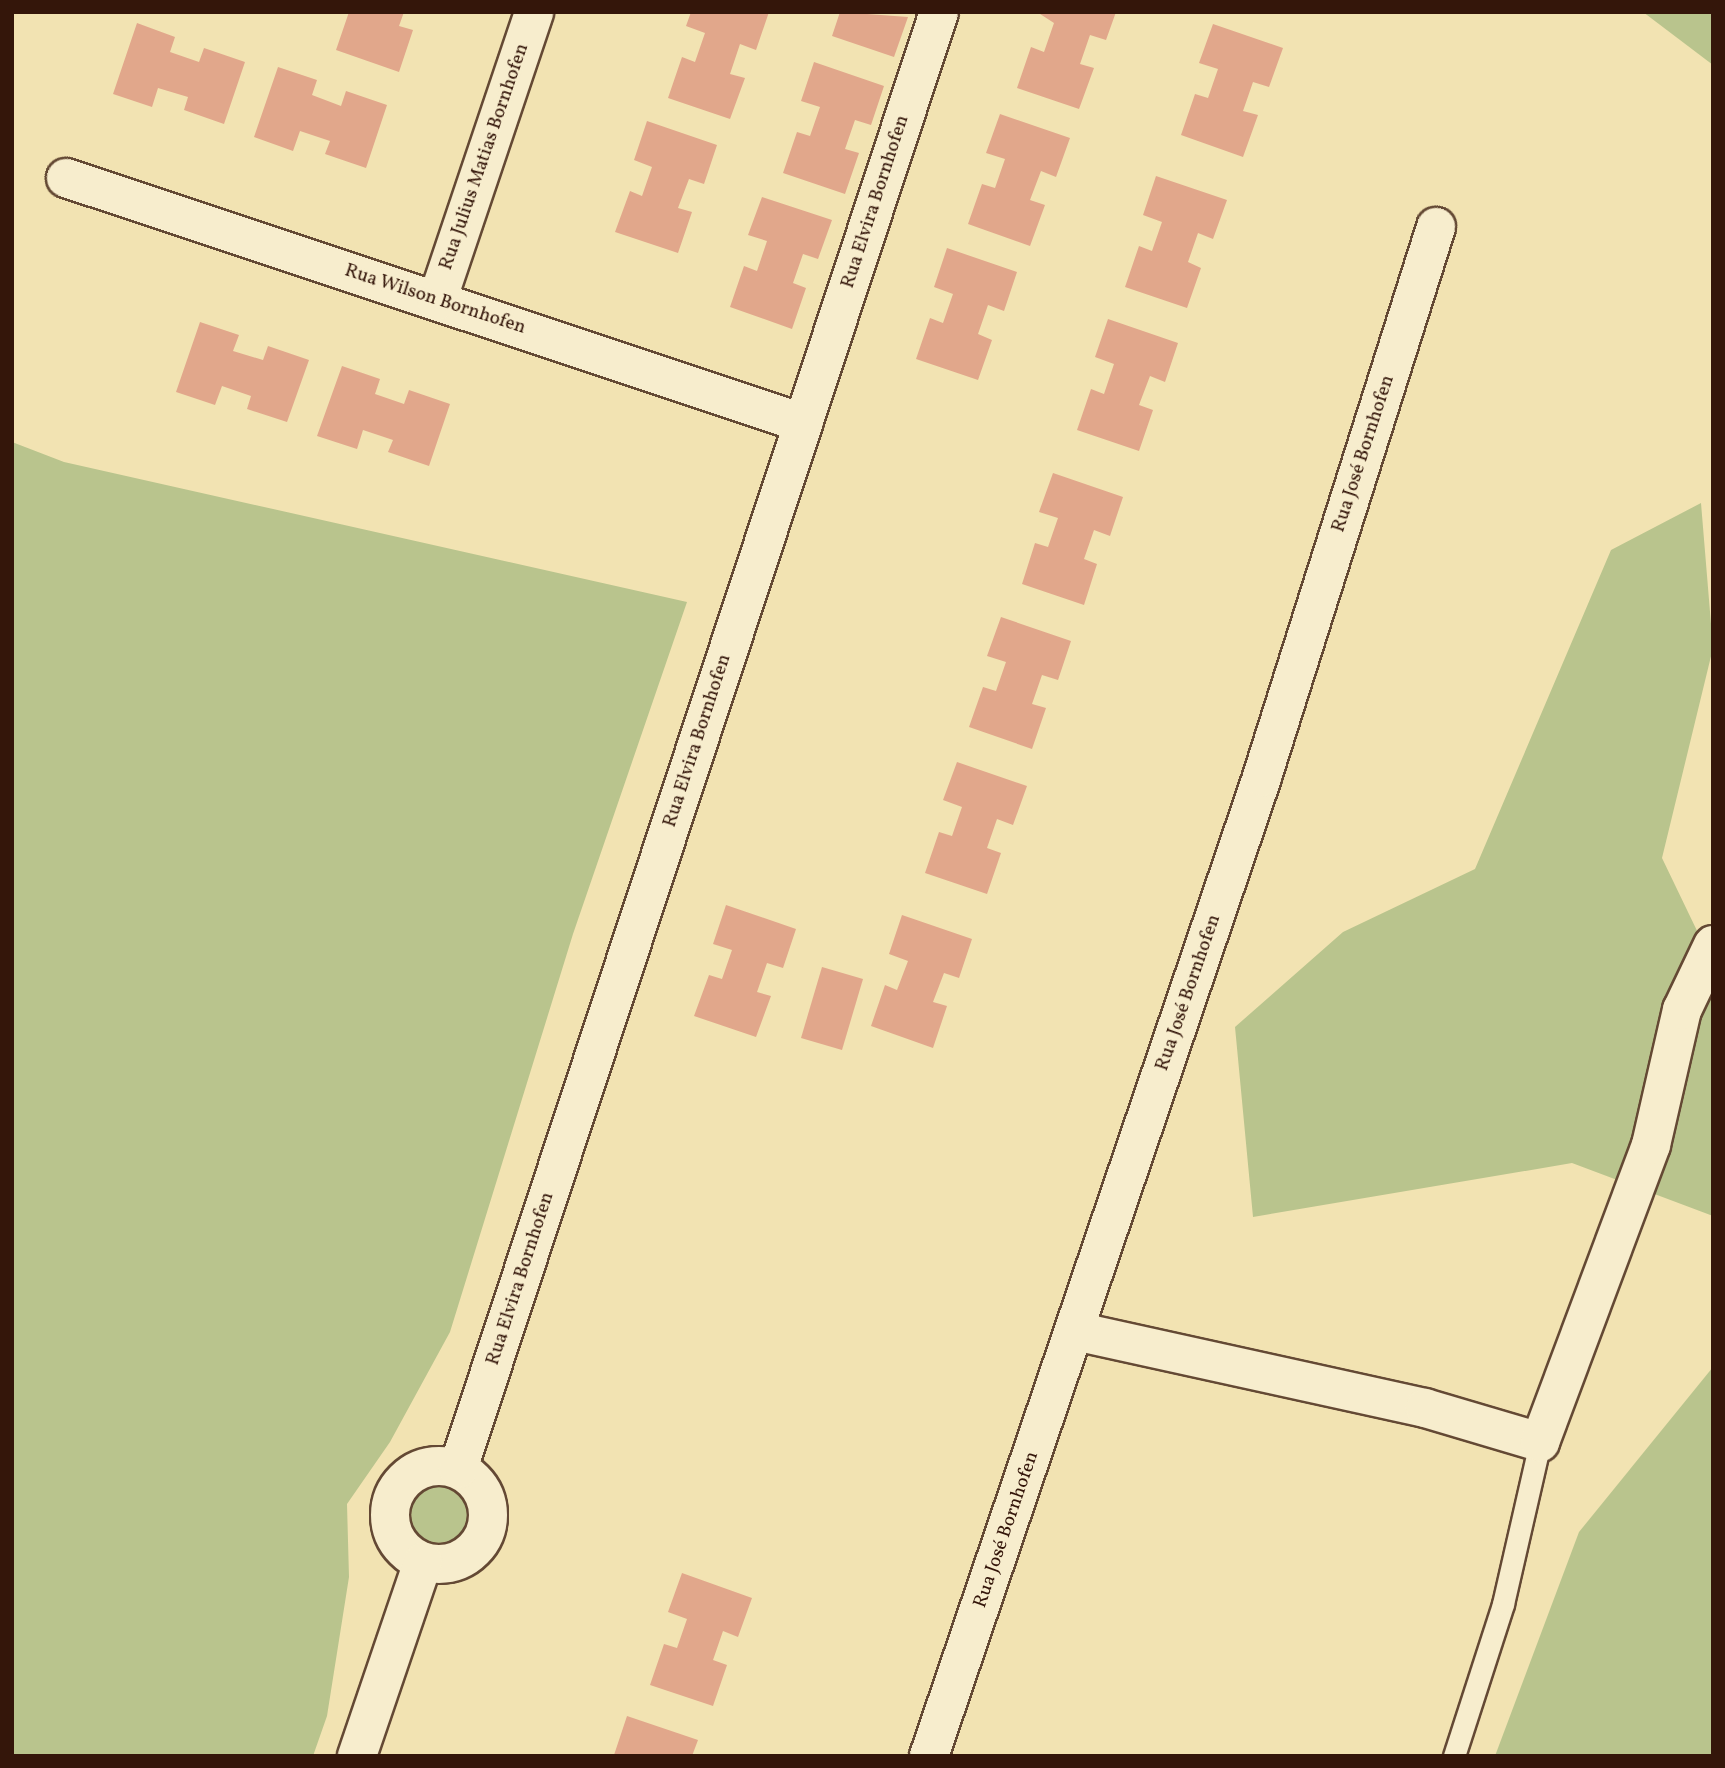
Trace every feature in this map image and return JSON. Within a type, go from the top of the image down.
[{"type":"street","name":"Rua Julius Matias Bornhofen","points":[[436,301],[534,12]]},
{"type":"street","name":"Rua Elvira Bornhofen","points":[[458,1469],[939,12]]},
{"type":"street","name":"Rua Wilson Bornhofen","points":[[66,178],[803,423]]},
{"type":"street","name":"Rua José Bornhofen","points":[[929,1756],[1262,777],[1436,227]]},
{"type":"street","points":[[1075,1331],[1412,1405],[1540,1442],[1651,1145],[1682,1010],[1713,945]]},
{"type":"street","points":[[419,1469],[458,1469],[484,1495],[485,1532],[460,1559],[423,1562],[394,1536],[392,1497],[419,1469]]},
{"type":"street","points":[[357,1756],[423,1562]]},
{"type":"lane","points":[[1454,1756],[1503,1604],[1540,1442]]},
{"type":"green space","points":[[1643,12],[1713,12],[1713,65]]},
{"type":"green space","points":[[12,442],[64,462],[687,602],[573,934],[450,1332],[390,1442],[347,1504],[349,1577],[327,1716],[313,1756],[12,1756]]},
{"type":"green space","points":[[1701,503],[1713,648],[1662,858],[1713,964],[1713,1216],[1572,1163],[1253,1217],[1235,1027],[1343,932],[1475,869],[1611,550]]},
{"type":"green space","points":[[1713,1367],[1713,1756],[1495,1756],[1579,1532]]},
{"type":"green space","points":[[434,1487],[444,1487],[459,1495],[465,1504],[465,1526],[459,1535],[444,1543],[434,1543],[416,1531],[411,1520],[411,1510],[423,1492]]},
{"type":"building","points":[[349,12],[404,12],[399,26],[413,30],[399,72],[336,50]]},
{"type":"building","points":[[691,12],[769,12],[756,50],[740,44],[730,74],[745,78],[730,119],[668,98],[682,57],[695,62],[705,33],[686,26]]},
{"type":"building","points":[[840,12],[908,17],[894,57],[832,36]]},
{"type":"building","points":[[1037,12],[1116,12],[1106,40],[1090,35],[1080,64],[1094,68],[1079,109],[1017,88],[1031,47],[1044,52],[1054,23]]},
{"type":"building","points":[[137,23],[175,37],[170,52],[199,62],[204,48],[245,62],[224,124],[184,110],[188,97],[158,88],[152,107],[113,94]]},
{"type":"building","points":[[1213,24],[1283,48],[1269,87],[1253,82],[1243,111],[1258,115],[1243,157],[1181,135],[1195,94],[1208,98],[1218,69],[1199,63]]},
{"type":"building","points":[[814,62],[884,86],[871,125],[855,120],[845,149],[859,153],[845,194],[783,173],[797,132],[810,136],[820,107],[801,101]]},
{"type":"building","points":[[278,67],[317,80],[312,95],[341,106],[346,91],[387,105],[366,168],[325,154],[330,141],[300,131],[293,151],[254,137]]},
{"type":"building","points":[[1000,114],[1070,138],[1056,177],[1041,171],[1030,200],[1045,205],[1030,246],[968,224],[982,184],[995,188],[1005,159],[986,153]]},
{"type":"building","points":[[647,121],[717,145],[704,184],[689,179],[678,208],[692,212],[678,253],[615,232],[630,191],[642,196],[652,167],[634,160]]},
{"type":"building","points":[[1156,176],[1227,200],[1213,239],[1198,233],[1188,262],[1201,268],[1187,308],[1125,287],[1139,246],[1152,251],[1162,222],[1143,215]]},
{"type":"building","points":[[762,197],[832,220],[818,259],[803,254],[793,283],[806,288],[792,329],[730,307],[744,266],[757,271],[767,241],[748,235]]},
{"type":"building","points":[[947,248],[1017,272],[1004,311],[988,305],[978,334],[992,340],[978,380],[916,359],[930,318],[943,323],[953,294],[934,287]]},
{"type":"building","points":[[1108,319],[1178,343],[1165,382],[1150,376],[1139,405],[1153,410],[1139,451],[1077,430],[1091,389],[1104,394],[1114,364],[1095,357]]},
{"type":"building","points":[[200,322],[239,335],[233,351],[263,360],[268,346],[309,360],[287,422],[247,409],[251,396],[222,386],[215,405],[176,392]]},
{"type":"building","points":[[342,366],[380,379],[375,394],[404,404],[409,390],[450,404],[429,466],[388,452],[393,440],[363,430],[357,449],[317,436]]},
{"type":"building","points":[[1053,473],[1123,497],[1110,536],[1094,530],[1084,559],[1097,564],[1084,605],[1022,584],[1035,543],[1048,547],[1058,518],[1039,512]]},
{"type":"building","points":[[1001,617],[1071,641],[1058,680],[1042,675],[1032,704],[1046,708],[1032,749],[969,727],[983,687],[996,691],[1006,662],[987,656]]},
{"type":"building","points":[[957,762],[1027,786],[1013,825],[997,819],[987,848],[1001,853],[987,894],[925,873],[939,832],[952,836],[962,807],[943,800]]},
{"type":"building","points":[[726,905],[796,929],[783,968],[767,963],[757,992],[771,996],[756,1037],[694,1016],[709,975],[722,979],[732,950],[713,944]]},
{"type":"building","points":[[902,915],[972,939],[959,978],[944,973],[933,1002],[947,1006],[933,1048],[871,1026],[885,985],[897,990],[908,961],[889,954]]},
{"type":"building","points":[[822,967],[863,979],[842,1050],[801,1038]]},
{"type":"building","points":[[682,1573],[752,1598],[738,1637],[723,1631],[713,1660],[727,1665],[713,1706],[650,1685],[664,1644],[677,1648],[687,1619],[668,1612]]},
{"type":"building","points":[[627,1716],[698,1740],[692,1756],[614,1755]]}]
